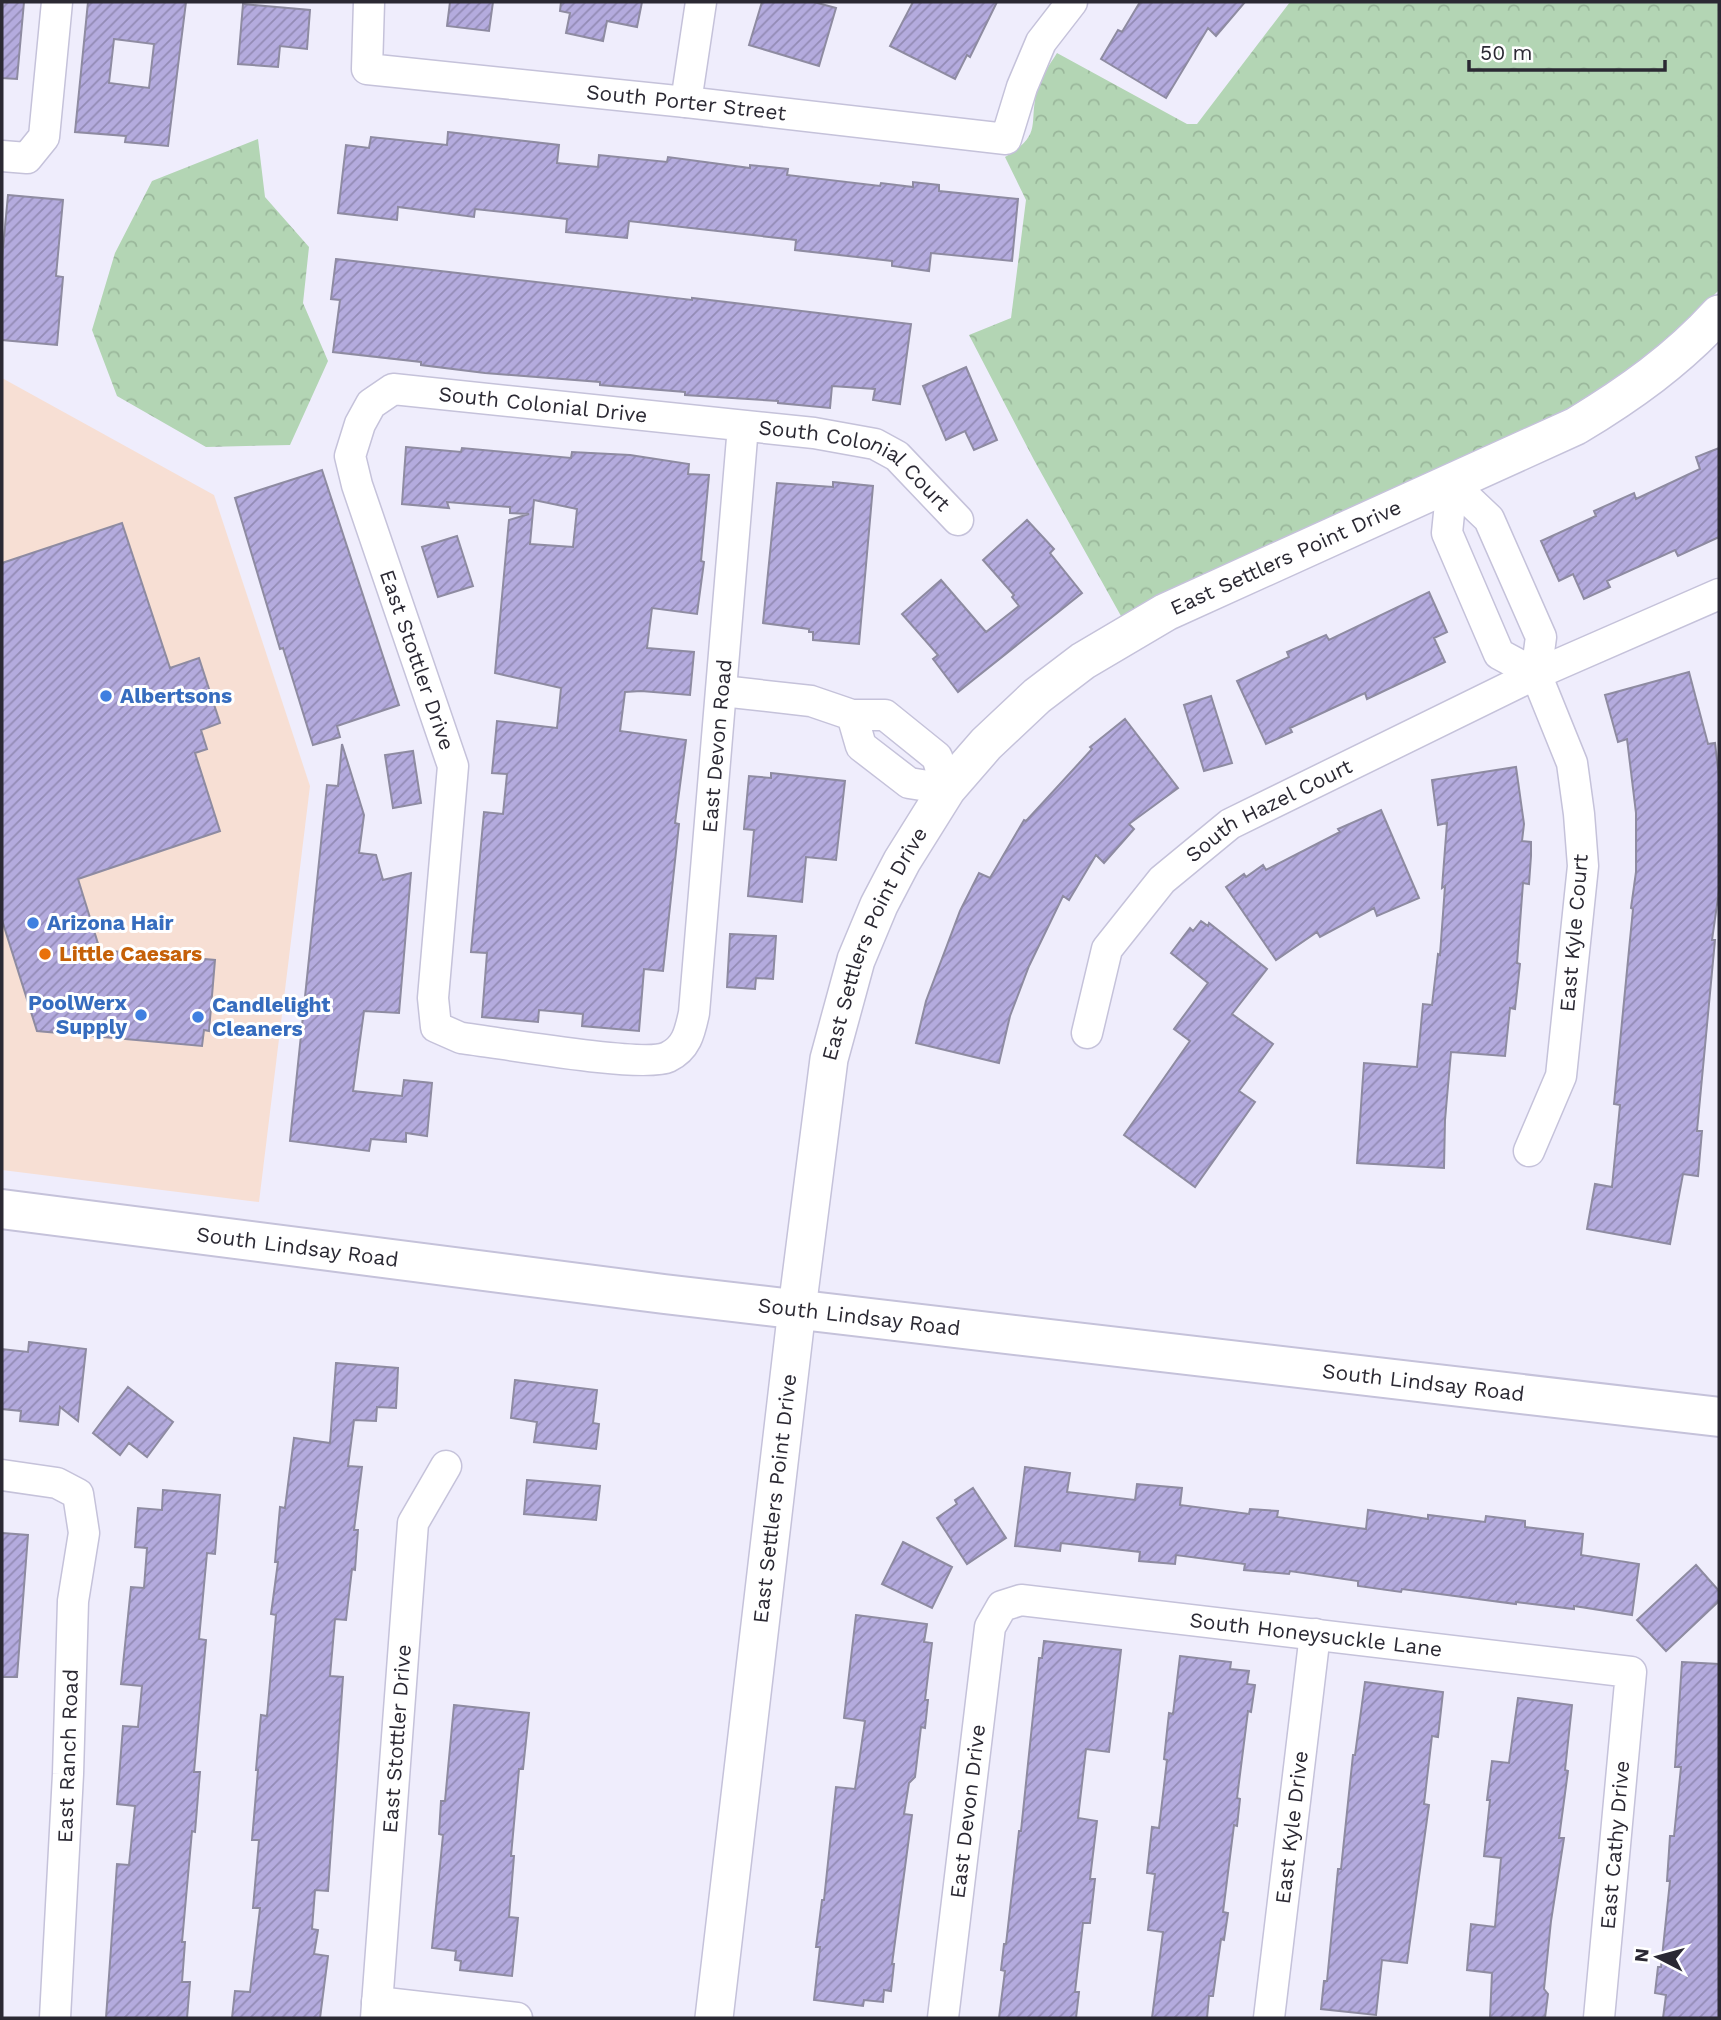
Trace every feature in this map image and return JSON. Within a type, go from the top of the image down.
[{"type":"main road","name":"South Lindsay Road","points":[[2,1209],[664,1294],[1719,1417]]},
{"type":"street","points":[[14,157],[44,137],[57,2]]},
{"type":"street","name":"South Porter Street","points":[[369,2],[367,69],[1006,139],[1022,87],[1041,42],[1073,2]]},
{"type":"street","points":[[686,102],[701,2]]},
{"type":"street","name":"East Settlers Point Drive","points":[[714,2018],[829,1059],[856,960],[879,905],[923,825],[947,789],[986,744],[1037,696],[1083,661],[1166,612],[1576,426],[1626,396],[1665,367],[1719,314]]},
{"type":"street","name":"South Colonial Drive","points":[[360,424],[371,404],[393,389],[743,426]]},
{"type":"street","name":"East Stottler Drive","points":[[360,424],[350,456],[357,485],[453,766],[433,998],[436,1027],[461,1038],[636,1061],[668,1057]]},
{"type":"street","name":"South Colonial Court","points":[[743,426],[814,433],[875,444],[897,456],[958,520]]},
{"type":"street","name":"East Devon Road","points":[[668,1057],[688,1040],[694,1013],[743,426]]},
{"type":"street","points":[[1452,484],[1447,533],[1499,653],[1536,674]]},
{"type":"street","name":"East Kyle Court","points":[[1452,484],[1489,519],[1541,637],[1536,674],[1572,763],[1583,866],[1562,1076],[1529,1151]]},
{"type":"street","name":"South Hazel Court","points":[[1087,1033],[1107,949],[1162,880],[1230,824],[1536,674],[1719,594]]},
{"type":"street","points":[[722,691],[811,701],[852,715],[885,715],[937,757],[947,789]]},
{"type":"street","name":"East Stottler Drive","points":[[376,2010],[413,1523],[446,1466]]},
{"type":"street","name":"East Ranch Road","points":[[2,1475],[57,1482],[78,1494],[84,1533],[73,1601],[68,1774],[55,2018]]},
{"type":"street","name":"South Honeysuckle Lane","points":[[1002,1606],[1021,1600],[1631,1672]]},
{"type":"street","name":"East Devon Drive","points":[[943,2018],[990,1627],[1002,1606]]},
{"type":"street","name":"East Kyle Drive","points":[[1269,2018],[1315,1634]]},
{"type":"street","name":"East Cathy Drive","points":[[1599,2018],[1631,1672]]},
{"type":"street","points":[[376,2010],[517,2018]]},
{"type":"shaded area","points":[[2,378],[214,495],[310,786],[259,1202],[2,1170]]},
{"type":"green space","points":[[1290,2],[1719,2],[1719,290],[1670,339],[1574,407],[1121,616],[1034,460],[969,335],[1011,318],[1026,200],[1005,157],[1017,149],[1030,134],[1038,87],[1057,53],[1187,124],[1197,124]]},
{"type":"green space","points":[[258,139],[265,197],[309,247],[303,303],[328,361],[290,445],[206,447],[117,396],[92,330],[115,253],[152,181]]},
{"type":"building","points":[[2,2],[24,2],[17,79],[2,78]]},
{"type":"building","points":[[88,2],[186,2],[168,146],[125,142],[126,136],[75,132]],"holes":[[[114,39],[154,44],[149,88],[109,83]]]},
{"type":"building","points":[[450,2],[493,2],[489,31],[447,26]]},
{"type":"building","points":[[561,2],[642,2],[637,27],[607,21],[603,41],[566,33],[570,13],[560,11]]},
{"type":"building","points":[[762,2],[814,2],[836,8],[819,66],[749,45]]},
{"type":"building","points":[[913,2],[997,2],[970,57],[967,55],[955,79],[890,46]]},
{"type":"building","points":[[1140,2],[1245,2],[1216,36],[1208,28],[1166,98],[1101,59],[1118,30],[1122,32]]},
{"type":"building","points":[[243,4],[310,10],[307,49],[280,46],[278,67],[238,64]]},
{"type":"building","points":[[448,132],[559,145],[557,163],[598,167],[599,155],[667,162],[668,157],[750,168],[750,165],[788,169],[787,175],[880,186],[881,183],[913,187],[913,182],[939,185],[939,191],[1018,199],[1012,261],[931,253],[929,271],[892,266],[892,261],[795,250],[796,240],[629,221],[627,238],[566,232],[567,219],[475,209],[474,217],[398,207],[397,220],[338,213],[346,145],[369,148],[371,137],[447,145]]},
{"type":"building","points":[[8,195],[63,200],[56,276],[63,277],[57,345],[2,340],[2,259]]},
{"type":"building","points":[[336,259],[911,324],[900,404],[873,400],[875,389],[832,386],[830,408],[778,401],[685,395],[685,392],[600,385],[600,382],[485,373],[421,365],[421,362],[333,352],[340,300],[331,299]]},
{"type":"building","points":[[966,367],[997,440],[974,450],[965,431],[946,440],[923,386]]},
{"type":"building","points":[[406,447],[461,452],[462,448],[571,458],[572,452],[630,455],[689,464],[688,474],[709,475],[701,561],[704,562],[697,614],[652,608],[647,648],[694,652],[690,695],[625,692],[620,731],[686,740],[675,823],[679,824],[663,971],[644,969],[639,1031],[582,1026],[583,1014],[539,1010],[538,1022],[482,1017],[487,953],[471,952],[484,812],[503,814],[507,774],[492,773],[497,721],[557,728],[561,688],[495,673],[509,520],[529,514],[510,513],[510,507],[447,502],[449,508],[402,504]],"holes":[[[534,500],[577,509],[573,547],[530,544]]]},
{"type":"building","points":[[1719,448],[1719,537],[1678,556],[1675,550],[1607,581],[1610,587],[1584,599],[1573,574],[1559,581],[1541,541],[1596,516],[1594,511],[1634,493],[1636,499],[1700,469],[1696,457]]},
{"type":"building","points":[[322,470],[399,705],[337,726],[340,737],[313,745],[283,648],[280,649],[235,498]]},
{"type":"building","points":[[833,482],[873,486],[859,644],[813,640],[813,632],[809,632],[809,629],[763,623],[777,483],[833,487]]},
{"type":"building","points":[[1027,520],[1054,549],[1050,553],[1082,593],[958,692],[933,659],[938,655],[902,614],[941,580],[986,632],[1019,606],[1012,597],[1014,595],[983,560]]},
{"type":"building","name":"Albertsons","points":[[122,523],[170,668],[199,658],[220,723],[201,730],[207,749],[195,753],[220,831],[78,879],[100,950],[215,960],[209,1031],[204,1030],[202,1046],[37,1031],[2,920],[2,563]]},
{"type":"building","points":[[457,536],[473,586],[438,597],[422,547]]},
{"type":"building","points":[[1429,592],[1447,632],[1434,638],[1445,662],[1367,699],[1365,693],[1290,728],[1292,732],[1266,744],[1237,681],[1289,657],[1287,652],[1326,635],[1329,640]]},
{"type":"building","points":[[1689,672],[1708,744],[1715,743],[1719,777],[1719,891],[1712,940],[1715,940],[1697,1131],[1702,1131],[1698,1176],[1683,1174],[1670,1244],[1587,1229],[1595,1184],[1612,1187],[1620,1105],[1614,1104],[1636,872],[1636,813],[1627,739],[1618,742],[1605,695]]},
{"type":"building","points":[[1211,696],[1232,763],[1204,771],[1184,705]]},
{"type":"building","points":[[1125,719],[1178,788],[1129,824],[1134,829],[1104,863],[1096,855],[1069,900],[1063,896],[1029,966],[1010,1016],[999,1063],[916,1043],[926,1001],[960,911],[979,873],[990,878],[1024,820],[1026,821],[1092,749],[1090,747]]},
{"type":"building","points":[[342,744],[364,815],[359,853],[376,855],[383,880],[411,873],[399,1013],[364,1011],[353,1091],[402,1096],[404,1080],[432,1083],[427,1136],[406,1133],[406,1142],[371,1139],[369,1151],[290,1141],[327,785],[338,786]]},
{"type":"building","points":[[413,751],[421,803],[393,808],[385,755]]},
{"type":"building","points":[[1516,767],[1524,824],[1522,841],[1531,842],[1531,856],[1529,884],[1523,883],[1517,963],[1520,964],[1515,1009],[1510,1008],[1505,1056],[1451,1052],[1444,1168],[1357,1163],[1364,1063],[1417,1067],[1423,1004],[1432,1005],[1438,954],[1440,955],[1447,823],[1438,825],[1432,780]]},
{"type":"building","points":[[771,773],[845,781],[836,860],[806,857],[802,902],[748,896],[754,830],[744,829],[749,776],[771,778]]},
{"type":"building","points":[[1381,810],[1419,898],[1377,916],[1374,908],[1320,937],[1317,932],[1276,960],[1226,887],[1244,874],[1246,877],[1263,865],[1266,870],[1340,832],[1338,829]]},
{"type":"building","points":[[1201,921],[1208,926],[1209,923],[1267,969],[1232,1014],[1273,1044],[1239,1091],[1255,1102],[1195,1187],[1124,1135],[1190,1041],[1174,1029],[1208,983],[1171,953],[1190,928],[1193,931]]},
{"type":"building","points":[[730,934],[776,936],[773,979],[756,978],[755,989],[727,987]]},
{"type":"building","points":[[29,1342],[86,1349],[78,1421],[60,1407],[58,1425],[20,1421],[21,1411],[2,1409],[2,1349],[28,1352]]},
{"type":"building","points":[[336,1363],[398,1368],[396,1408],[377,1407],[376,1421],[354,1420],[348,1466],[362,1467],[354,1530],[358,1530],[355,1570],[352,1569],[346,1620],[335,1619],[330,1676],[343,1677],[328,1891],[315,1890],[312,1929],[318,1930],[314,1954],[328,1956],[320,2018],[232,2018],[235,1991],[250,1992],[260,1908],[253,1908],[259,1840],[252,1840],[261,1715],[267,1716],[276,1615],[271,1614],[278,1562],[275,1562],[280,1507],[285,1508],[294,1438],[330,1443]]},
{"type":"building","points":[[515,1380],[597,1390],[593,1423],[599,1424],[596,1449],[534,1442],[537,1422],[511,1418]]},
{"type":"building","points":[[128,1387],[173,1422],[147,1457],[129,1443],[120,1455],[93,1433]]},
{"type":"building","points":[[1025,1467],[1070,1473],[1067,1492],[1135,1500],[1137,1484],[1182,1488],[1180,1505],[1249,1514],[1250,1509],[1278,1511],[1277,1517],[1366,1529],[1368,1510],[1428,1519],[1428,1515],[1485,1522],[1486,1516],[1525,1521],[1525,1527],[1583,1534],[1581,1555],[1639,1564],[1632,1615],[1574,1606],[1574,1609],[1516,1604],[1402,1589],[1401,1592],[1358,1586],[1358,1581],[1290,1571],[1289,1574],[1244,1570],[1245,1564],[1176,1555],[1175,1564],[1139,1561],[1140,1552],[1061,1543],[1060,1551],[1015,1546]]},
{"type":"building","points":[[527,1480],[600,1486],[596,1520],[524,1514]]},
{"type":"building","points":[[973,1488],[1006,1538],[967,1564],[937,1518],[957,1504],[955,1500]]},
{"type":"building","points":[[163,1490],[220,1495],[215,1554],[207,1553],[199,1639],[206,1640],[194,1772],[200,1772],[182,1942],[185,1942],[182,1982],[190,1982],[187,2018],[106,2018],[117,1864],[129,1865],[135,1806],[117,1804],[123,1726],[138,1727],[142,1686],[121,1684],[131,1587],[144,1588],[147,1548],[135,1547],[138,1508],[162,1510]]},
{"type":"building","points":[[2,1533],[28,1535],[17,1677],[2,1677]]},
{"type":"building","points":[[903,1542],[952,1567],[932,1608],[882,1584]]},
{"type":"building","points":[[1696,1565],[1719,1591],[1719,1601],[1666,1651],[1637,1620]]},
{"type":"building","points":[[856,1615],[927,1624],[924,1642],[932,1643],[925,1700],[928,1700],[925,1728],[921,1727],[915,1777],[909,1783],[904,1814],[912,1815],[892,1964],[891,1991],[884,1990],[883,2002],[864,2000],[863,2006],[814,2000],[820,1947],[816,1947],[824,1900],[836,1787],[855,1789],[865,1721],[844,1718]]},
{"type":"building","points":[[1044,1641],[1121,1650],[1109,1752],[1086,1749],[1078,1818],[1097,1821],[1090,1879],[1095,1879],[1090,1923],[1083,1923],[1075,1992],[1079,1992],[1076,2018],[999,2018],[1005,1971],[1001,1970],[1004,1944],[1021,1831],[1039,1658],[1042,1658]]},
{"type":"building","points":[[1180,1656],[1231,1662],[1230,1669],[1249,1671],[1247,1684],[1255,1685],[1251,1712],[1248,1711],[1237,1798],[1240,1799],[1237,1826],[1234,1825],[1223,1912],[1228,1913],[1224,1940],[1221,1939],[1213,1996],[1209,1996],[1207,2018],[1152,2018],[1163,1932],[1148,1930],[1155,1874],[1147,1873],[1152,1827],[1159,1828],[1169,1713],[1173,1714]]},
{"type":"building","points":[[1682,1662],[1719,1664],[1719,2018],[1663,2018],[1666,1995],[1655,1993],[1658,1967],[1661,1967],[1670,1881],[1667,1881],[1670,1836],[1674,1836],[1681,1767],[1675,1767]]},
{"type":"building","points":[[1365,1682],[1443,1692],[1438,1737],[1432,1736],[1424,1804],[1429,1805],[1407,1963],[1382,1960],[1376,2015],[1321,2009],[1324,1981],[1327,1981],[1338,1869],[1341,1869],[1353,1755]]},
{"type":"building","points":[[1518,1698],[1572,1705],[1565,1770],[1568,1771],[1559,1838],[1564,1838],[1551,1921],[1544,1989],[1548,1994],[1545,2018],[1490,2018],[1492,1973],[1467,1970],[1471,1924],[1495,1927],[1501,1858],[1484,1856],[1490,1800],[1487,1800],[1492,1761],[1509,1763]]},
{"type":"building","points":[[454,1705],[529,1713],[523,1769],[519,1769],[511,1856],[514,1856],[509,1917],[518,1918],[512,1976],[460,1970],[461,1961],[455,1960],[456,1951],[432,1948],[443,1835],[439,1834],[441,1801],[445,1801]]},
{"type":"place","name":"Albertsons","points":[[106,696]]},
{"type":"place","name":"Arizona Hair","points":[[33,923]]},
{"type":"place","name":"Little Caesars","points":[[45,954]]},
{"type":"place","name":"PoolWerx Supply","points":[[141,1015]]},
{"type":"place","name":"Candlelight Cleaners","points":[[198,1017]]}]
